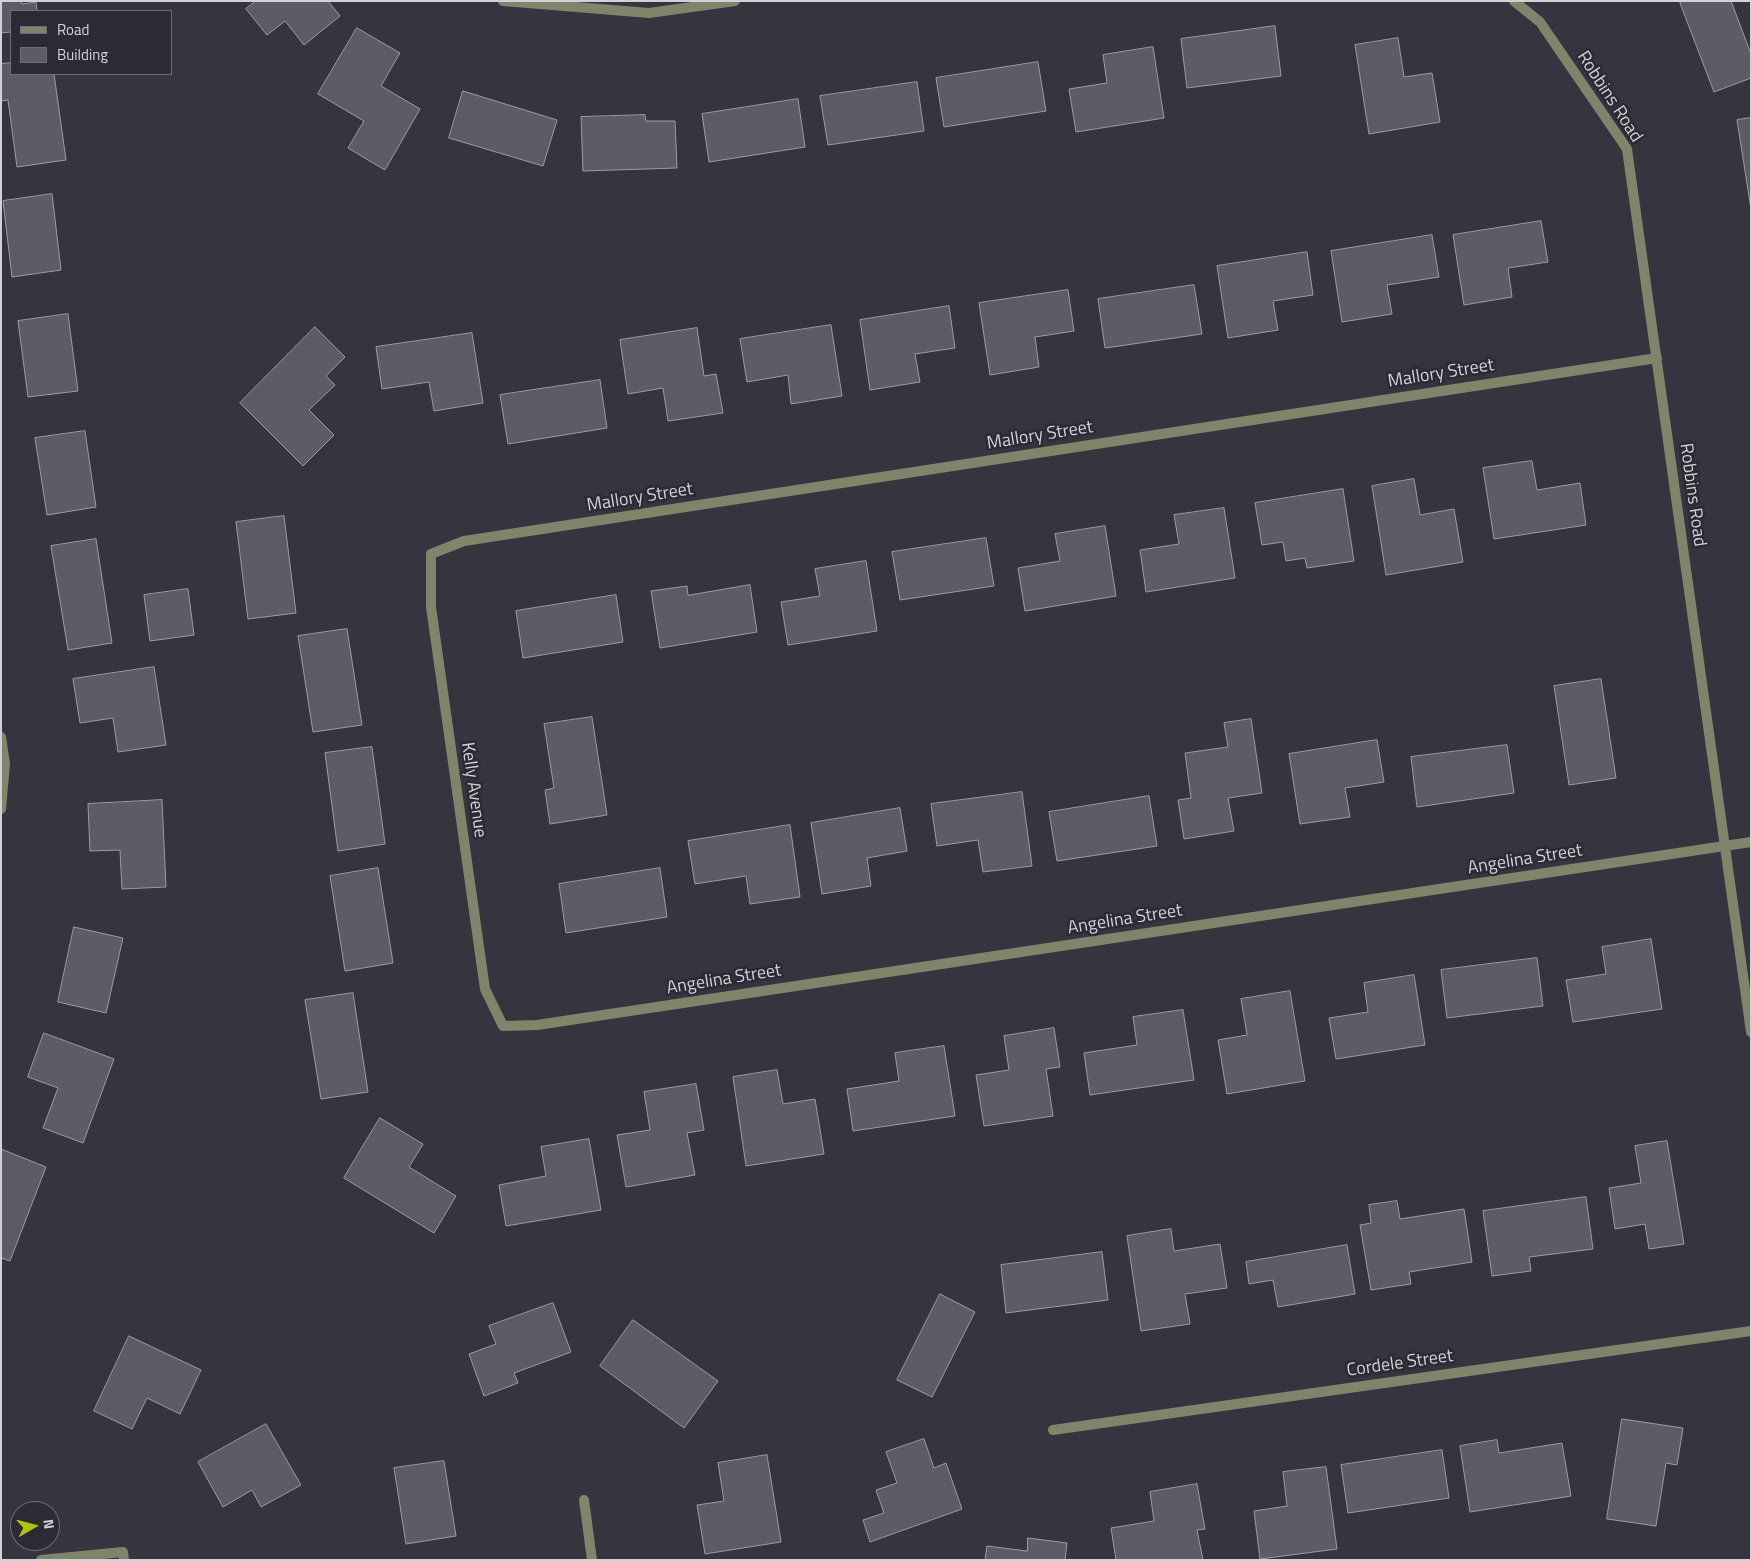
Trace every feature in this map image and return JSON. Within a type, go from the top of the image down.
[{"type":"street","points":[[503,1],[650,13],[735,1]]},
{"type":"street","name":"Robbins Road","points":[[1514,1],[1540,22],[1627,149],[1751,1032]]},
{"type":"street","name":"Mallory Street","points":[[431,554],[464,541],[1657,358]]},
{"type":"street","name":"Kelly Avenue","points":[[431,554],[431,607],[484,989],[503,1026]]},
{"type":"street","points":[[1,737],[5,764],[1,809]]},
{"type":"street","name":"Angelina Street","points":[[503,1026],[557,1022],[1751,842]]},
{"type":"street","name":"Cordele Street","points":[[1053,1430],[1751,1331]]},
{"type":"street","points":[[584,1500],[592,1560]]},
{"type":"street","points":[[41,1560],[123,1556]]},
{"type":"building","points":[[1,1],[21,1],[22,4],[36,2],[37,10],[10,10],[10,32],[1,33]]},
{"type":"building","points":[[256,1],[328,1],[340,16],[304,45],[285,21],[267,35],[246,9]]},
{"type":"building","points":[[1684,1],[1731,1],[1751,54],[1751,78],[1714,92],[1680,3]]},
{"type":"building","points":[[1275,26],[1281,76],[1187,88],[1181,39]]},
{"type":"building","points":[[357,28],[400,53],[381,86],[420,109],[385,170],[348,148],[364,121],[318,94]]},
{"type":"building","points":[[1398,38],[1404,77],[1432,73],[1440,122],[1369,134],[1355,45]]},
{"type":"building","points":[[1153,47],[1164,118],[1076,132],[1069,89],[1107,83],[1103,55]]},
{"type":"building","points":[[1038,62],[1046,111],[944,127],[936,78]]},
{"type":"building","points":[[10,63],[10,75],[54,75],[66,160],[17,167],[8,100],[1,101],[1,64]]},
{"type":"building","points":[[917,82],[924,131],[828,145],[820,96]]},
{"type":"building","points":[[463,91],[557,120],[543,166],[449,138]]},
{"type":"building","points":[[798,99],[805,147],[709,162],[702,114]]},
{"type":"building","points":[[645,115],[646,121],[675,121],[677,168],[583,171],[581,117]]},
{"type":"building","points":[[1751,118],[1751,209],[1737,120]]},
{"type":"building","points":[[52,194],[61,270],[12,277],[3,201]]},
{"type":"building","points":[[1541,221],[1548,262],[1508,268],[1512,297],[1464,305],[1453,235]]},
{"type":"building","points":[[1432,235],[1439,277],[1387,285],[1392,314],[1342,322],[1331,251]]},
{"type":"building","points":[[1307,252],[1313,295],[1273,301],[1278,330],[1228,338],[1217,266]]},
{"type":"building","points":[[1194,285],[1202,334],[1105,348],[1098,299]]},
{"type":"building","points":[[1068,290],[1074,331],[1035,337],[1039,367],[990,375],[979,303]]},
{"type":"building","points":[[949,306],[955,348],[915,354],[920,382],[870,390],[860,320]]},
{"type":"building","points":[[68,314],[78,391],[28,397],[18,321]]},
{"type":"building","points":[[831,325],[842,396],[791,404],[788,375],[747,382],[740,339]]},
{"type":"building","points":[[315,327],[345,357],[326,376],[335,385],[309,410],[334,435],[303,466],[240,403]]},
{"type":"building","points":[[697,328],[704,376],[716,374],[723,413],[668,421],[663,388],[628,394],[620,340]]},
{"type":"building","points":[[472,333],[483,403],[434,411],[429,382],[382,389],[376,347]]},
{"type":"building","points":[[600,380],[607,428],[508,444],[500,395]]},
{"type":"building","points":[[85,431],[96,507],[47,515],[35,438]]},
{"type":"building","points":[[1532,461],[1537,490],[1580,483],[1586,525],[1494,539],[1483,468]]},
{"type":"building","points":[[1414,479],[1420,515],[1454,509],[1463,562],[1386,575],[1372,486]]},
{"type":"building","points":[[1343,489],[1354,561],[1307,568],[1305,558],[1286,561],[1283,542],[1262,545],[1255,503]]},
{"type":"building","points":[[1224,508],[1235,578],[1146,592],[1140,550],[1179,544],[1174,515]]},
{"type":"building","points":[[284,516],[296,613],[248,619],[236,522]]},
{"type":"building","points":[[1105,526],[1116,596],[1025,611],[1018,568],[1060,561],[1055,534]]},
{"type":"building","points":[[986,538],[994,586],[900,600],[892,552]]},
{"type":"building","points":[[96,539],[112,643],[68,650],[51,546]]},
{"type":"building","points":[[866,561],[877,631],[788,645],[781,602],[820,596],[815,569]]},
{"type":"building","points":[[750,585],[757,632],[660,648],[651,591],[687,586],[688,595]]},
{"type":"building","points":[[188,589],[194,635],[150,641],[144,595]]},
{"type":"building","points":[[616,595],[623,642],[523,658],[516,611]]},
{"type":"building","points":[[347,629],[362,725],[313,732],[298,636]]},
{"type":"building","points":[[154,667],[166,745],[118,752],[113,718],[80,723],[73,679]]},
{"type":"building","points":[[1601,679],[1616,778],[1569,785],[1554,686]]},
{"type":"building","points":[[592,717],[607,815],[550,824],[545,790],[554,788],[544,724]]},
{"type":"building","points":[[1251,719],[1262,793],[1228,798],[1234,831],[1184,839],[1178,800],[1191,798],[1185,753],[1228,747],[1224,723]]},
{"type":"building","points":[[1377,740],[1384,782],[1345,788],[1350,817],[1300,824],[1289,754]]},
{"type":"building","points":[[1507,745],[1514,793],[1417,807],[1411,757]]},
{"type":"building","points":[[372,747],[385,844],[338,851],[325,753]]},
{"type":"building","points":[[1022,792],[1032,866],[983,872],[978,840],[937,846],[931,804]]},
{"type":"building","points":[[1149,796],[1157,846],[1057,861],[1049,812]]},
{"type":"building","points":[[162,800],[166,887],[122,889],[120,850],[90,851],[88,804]]},
{"type":"building","points":[[900,808],[907,851],[867,858],[871,886],[822,894],[811,823]]},
{"type":"building","points":[[790,825],[800,897],[750,904],[746,876],[695,884],[688,841]]},
{"type":"building","points":[[378,868],[393,963],[345,971],[330,876]]},
{"type":"building","points":[[660,868],[667,917],[566,933],[559,884]]},
{"type":"building","points":[[74,927],[123,938],[106,1013],[58,1002]]},
{"type":"building","points":[[1651,939],[1662,1009],[1573,1022],[1566,980],[1606,974],[1602,947]]},
{"type":"building","points":[[1537,958],[1543,1006],[1447,1018],[1441,970]]},
{"type":"building","points":[[1414,975],[1425,1045],[1336,1059],[1329,1018],[1368,1012],[1364,983]]},
{"type":"building","points":[[1290,991],[1305,1081],[1227,1094],[1218,1040],[1247,1035],[1241,999]]},
{"type":"building","points":[[353,993],[368,1092],[321,1099],[305,1000]]},
{"type":"building","points":[[1183,1010],[1194,1080],[1090,1095],[1084,1053],[1137,1045],[1133,1017]]},
{"type":"building","points":[[1054,1028],[1060,1067],[1046,1069],[1053,1116],[984,1126],[976,1075],[1009,1070],[1004,1036]]},
{"type":"building","points":[[44,1033],[114,1059],[83,1143],[43,1128],[58,1088],[28,1077]]},
{"type":"building","points":[[944,1046],[955,1116],[853,1131],[847,1089],[899,1081],[895,1053]]},
{"type":"building","points":[[777,1070],[783,1104],[815,1099],[824,1154],[746,1166],[733,1077]]},
{"type":"building","points":[[696,1084],[704,1130],[687,1133],[695,1175],[626,1187],[617,1135],[650,1130],[644,1092]]},
{"type":"building","points":[[380,1118],[423,1144],[409,1167],[456,1196],[434,1233],[344,1178]]},
{"type":"building","points":[[589,1139],[601,1210],[506,1226],[499,1185],[546,1176],[541,1147]]},
{"type":"building","points":[[1667,1141],[1684,1244],[1649,1249],[1645,1224],[1615,1229],[1609,1188],[1641,1183],[1635,1146]]},
{"type":"building","points":[[1,1149],[46,1167],[10,1261],[1,1258]]},
{"type":"building","points":[[1586,1197],[1593,1249],[1529,1257],[1531,1271],[1492,1276],[1483,1211]]},
{"type":"building","points":[[1397,1201],[1400,1219],[1464,1209],[1472,1262],[1409,1272],[1411,1284],[1371,1290],[1360,1225],[1371,1223],[1369,1205]]},
{"type":"building","points":[[1171,1229],[1174,1251],[1220,1244],[1227,1288],[1185,1294],[1190,1324],[1141,1331],[1127,1236]]},
{"type":"building","points":[[1347,1245],[1355,1294],[1278,1307],[1273,1280],[1249,1284],[1246,1262]]},
{"type":"building","points":[[1102,1252],[1108,1300],[1006,1313],[1001,1265]]},
{"type":"building","points":[[940,1294],[975,1312],[932,1397],[897,1380]]},
{"type":"building","points":[[553,1303],[571,1352],[514,1373],[518,1383],[484,1396],[469,1354],[496,1344],[489,1326]]},
{"type":"building","points":[[633,1320],[718,1381],[684,1428],[600,1366]]},
{"type":"building","points":[[129,1336],[201,1370],[180,1414],[147,1398],[132,1429],[94,1411]]},
{"type":"building","points":[[1622,1419],[1683,1428],[1677,1465],[1666,1463],[1656,1526],[1607,1519]]},
{"type":"building","points":[[266,1424],[301,1485],[261,1507],[252,1490],[223,1507],[198,1462]]},
{"type":"building","points":[[924,1439],[934,1468],[946,1463],[962,1509],[870,1542],[863,1520],[884,1513],[876,1490],[897,1483],[886,1452]]},
{"type":"building","points":[[1497,1440],[1499,1453],[1562,1443],[1571,1496],[1470,1512],[1460,1446]]},
{"type":"building","points":[[1442,1450],[1449,1498],[1348,1513],[1341,1465]]},
{"type":"building","points":[[767,1455],[781,1542],[705,1554],[697,1505],[724,1501],[718,1463]]},
{"type":"building","points":[[444,1461],[456,1536],[406,1544],[394,1468]]},
{"type":"building","points":[[1326,1467],[1337,1549],[1260,1559],[1254,1511],[1287,1506],[1283,1472]]},
{"type":"building","points":[[1197,1484],[1205,1529],[1197,1530],[1203,1560],[1116,1560],[1111,1528],[1154,1521],[1150,1492]]},
{"type":"building","points":[[1028,1538],[1067,1543],[1065,1560],[985,1560],[987,1546],[1027,1551]]}]
